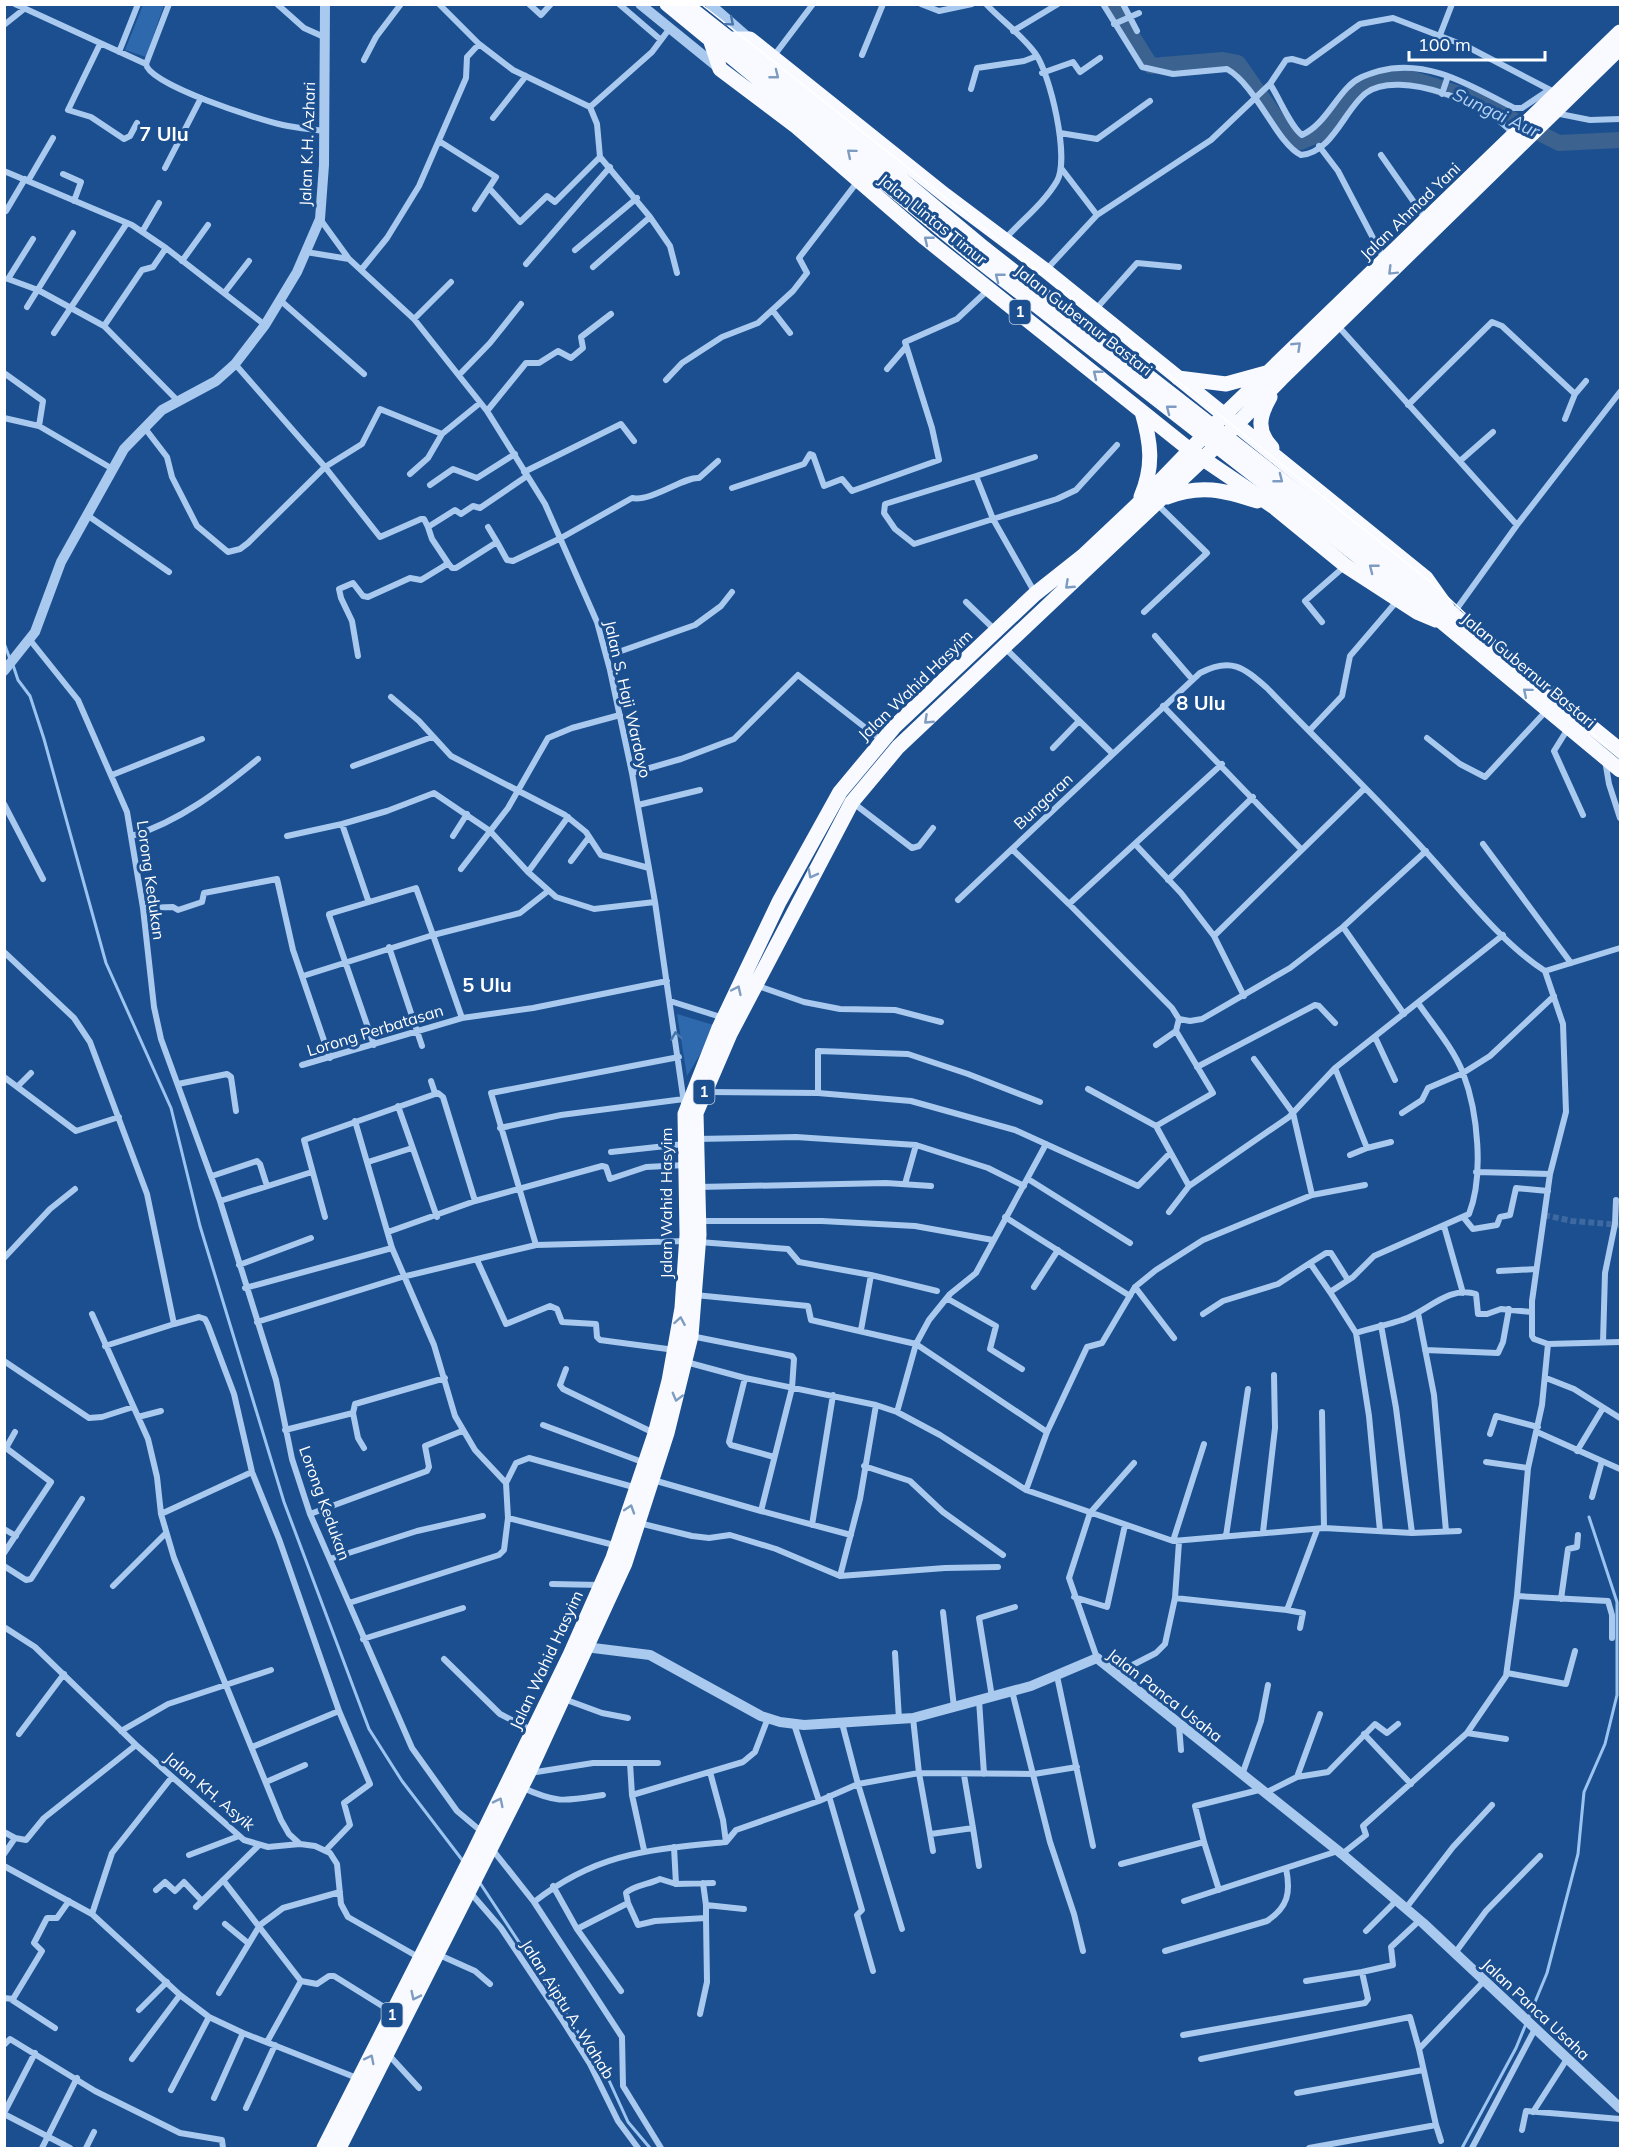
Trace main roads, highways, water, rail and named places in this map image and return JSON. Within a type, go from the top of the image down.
[{"type":"highway","points":[[667,4],[710,39]]},
{"type":"highway","points":[[685,4],[729,39]]},
{"type":"highway","name":"Jalan Ahmad Yani","points":[[1546,114],[1553,92],[1620,32]]},
{"type":"highway","name":"Jalan Lintas Timur","points":[[710,39],[720,69],[797,127],[881,201],[1197,455]]},
{"type":"highway","name":"Jalan Gubernur Bastari","points":[[710,39],[793,97],[901,178],[980,254]]},
{"type":"highway","name":"Jalan Lintas Timur","points":[[729,39],[750,39],[917,173],[1045,270],[1237,426]]},
{"type":"highway","name":"Jalan Gubernur Bastari","points":[[729,39],[876,175],[1620,750]]},
{"type":"highway","name":"Jalan Ahmad Yani","points":[[1237,426],[1277,374],[1385,261],[1517,137],[1620,48]]},
{"type":"highway","points":[[797,127],[793,97],[814,91]]},
{"type":"highway","name":"Jalan Ahmad Yani","points":[[1224,415],[1337,325],[1517,137]]},
{"type":"highway","points":[[901,178],[917,173]]},
{"type":"highway","points":[[876,175],[881,201]]},
{"type":"highway","points":[[1120,393],[1141,387],[1148,381],[1154,373],[1153,358]]},
{"type":"highway","points":[[1178,378],[1226,384],[1277,374]]},
{"type":"highway","points":[[1277,374],[1260,417],[1261,431],[1270,446],[1300,476]]},
{"type":"highway","points":[[1137,505],[1149,479],[1151,465],[1148,432],[1142,412]]},
{"type":"highway","name":"Jalan Wahid Hasyim","points":[[487,1840],[524,1781],[563,1699],[625,1563],[653,1480],[691,1336],[695,1295],[686,1165],[690,1141],[696,1113],[730,1020],[755,985],[852,802],[898,747],[1157,502],[1197,455],[1224,415]]},
{"type":"highway","name":"Jalan Gubernur Bastari","points":[[1237,426],[1426,579],[1445,614],[1548,709],[1620,770]]},
{"type":"highway","name":"Jalan Wahid Hasyim","points":[[341,2147],[436,1953],[533,1731],[618,1545],[654,1434],[675,1350],[693,1242],[699,1221],[699,1187],[684,1106],[730,1020],[812,840],[840,792],[882,741],[1035,594],[1083,556],[1137,505],[1197,455],[1237,426]]},
{"type":"highway","name":"Jalan Gubernur Bastari","points":[[1197,455],[1274,507],[1346,566],[1398,600],[1417,612],[1445,614]]},
{"type":"highway","points":[[1245,488],[1251,467],[1273,457]]},
{"type":"highway","points":[[1157,502],[1188,489],[1203,489],[1223,491],[1274,507]]},
{"type":"highway","name":"Jalan Wahid Hasyim","points":[[324,2148],[420,1958],[465,1886]]},
{"type":"waterway","name":"Sungai Aur","points":[[1112,4],[1151,66],[1223,60],[1238,63],[1291,139],[1300,142],[1324,132],[1357,88],[1388,78],[1410,78],[1469,97],[1559,143],[1620,140]]},
{"type":"waterway","points":[[4,643],[10,659]]},
{"type":"waterway","points":[[13,665],[18,680],[30,696],[44,739],[106,963],[171,1108],[200,1226],[284,1502],[369,1729],[402,1781],[463,1861]]},
{"type":"waterway","points":[[1462,2148],[1516,2048],[1547,1973],[1578,1854],[1584,1792],[1605,1744],[1617,1695],[1617,1602],[1589,1517]]},
{"type":"waterway","points":[[480,1883],[607,2076],[628,2122],[650,2148]]},
{"type":"tunnel","points":[[1544,1215],[1572,1221],[1620,1225]]},
{"type":"tram line","points":[[701,4],[1438,588],[1620,759]]},
{"type":"district","name":"7 Ulu","points":[[164,134]]},
{"type":"district","name":"8 Ulu","points":[[1201,703]]},
{"type":"district","name":"5 Ulu","points":[[487,985]]}]
